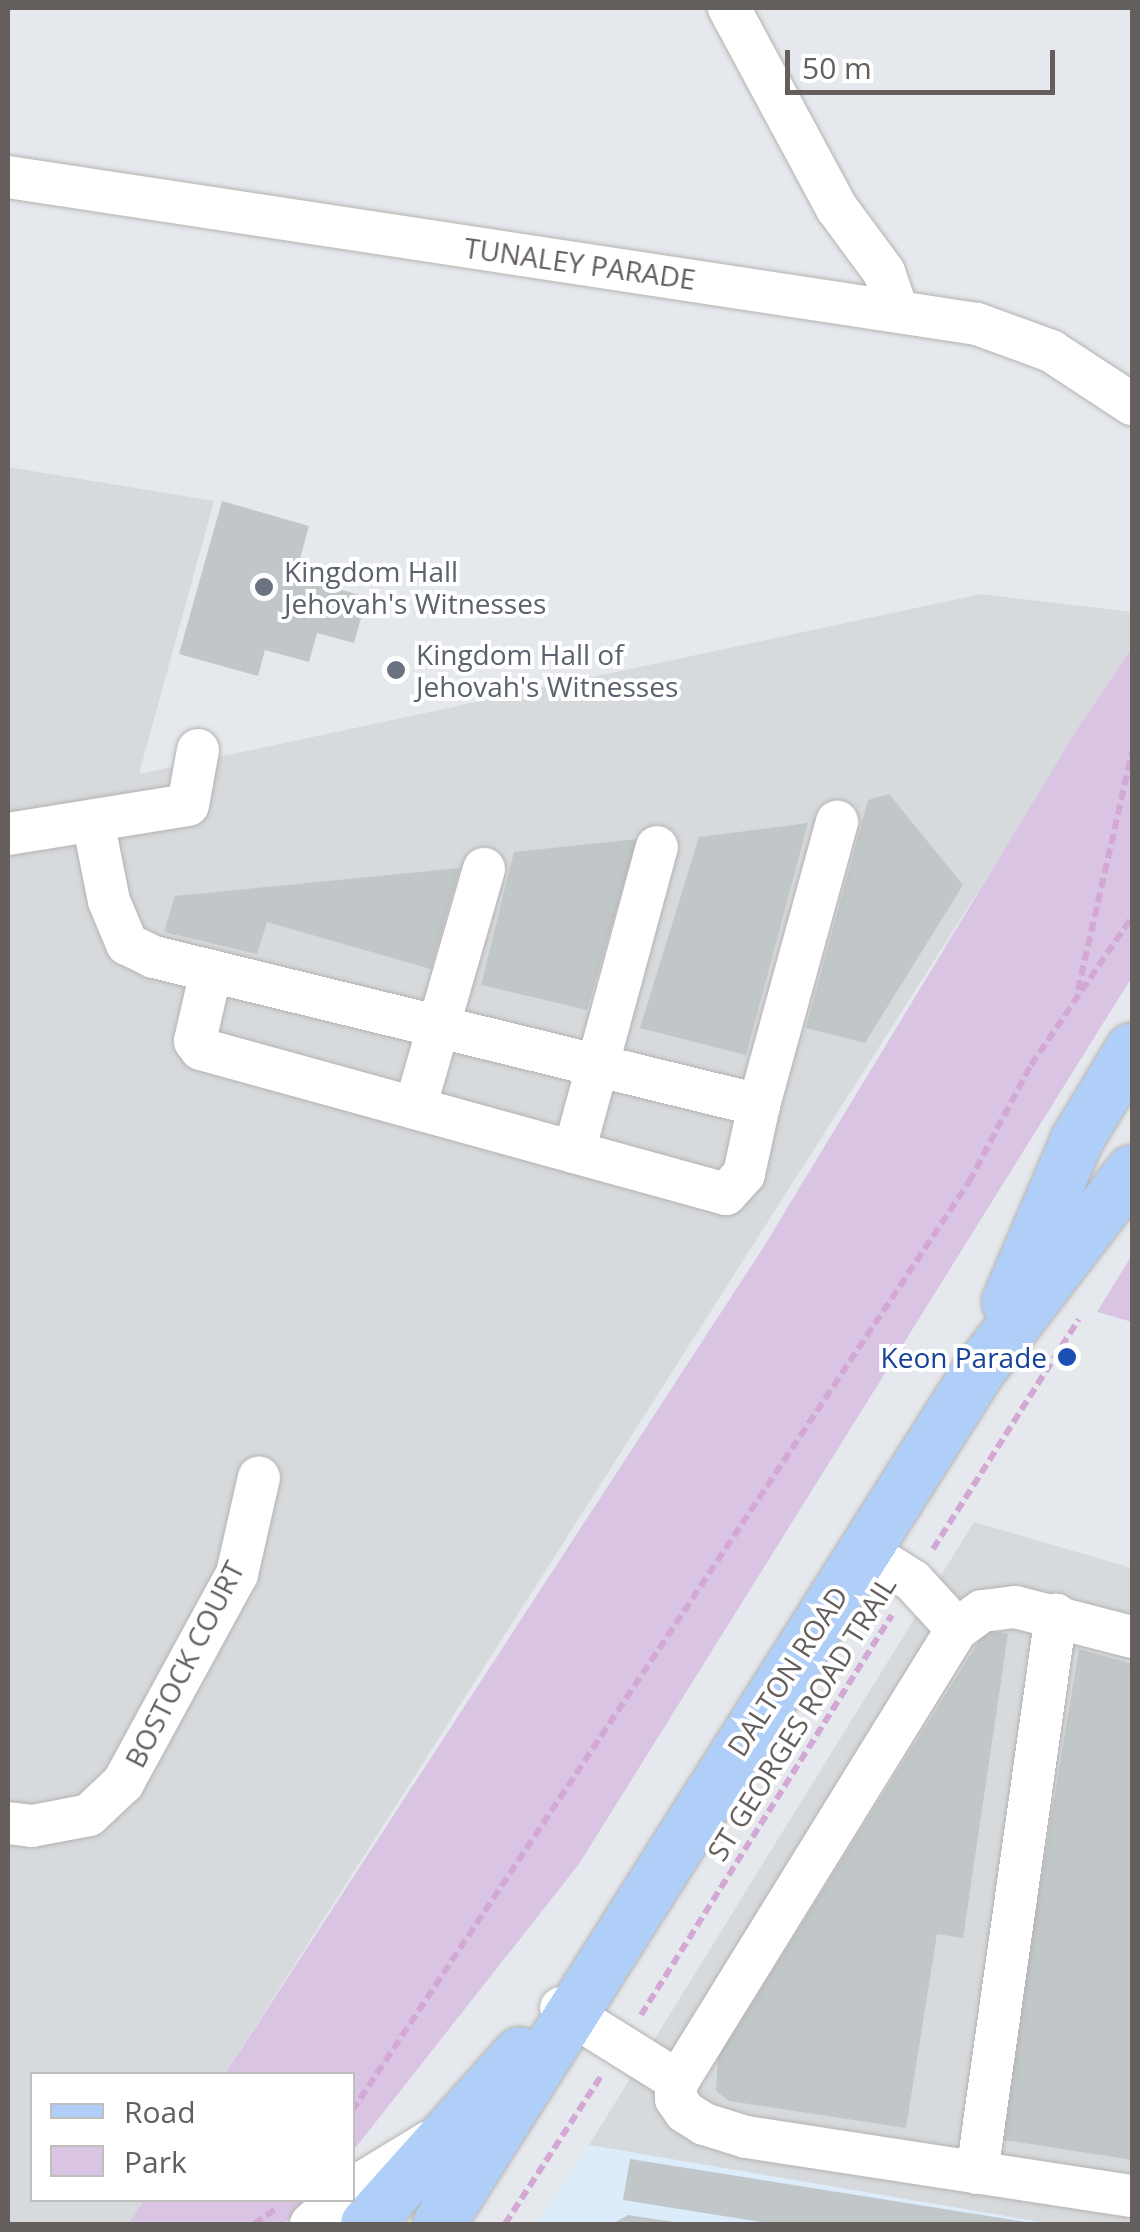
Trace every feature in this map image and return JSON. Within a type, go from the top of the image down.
[{"type":"main road","name":"DALTON ROAD","points":[[978,1372],[1077,1140],[1132,1049]]},
{"type":"main road","name":"DALTON ROAD","points":[[439,2224],[575,1997],[978,1372],[1132,1171]]},
{"type":"main road","name":"DALTON ROAD","points":[[367,2224],[448,2130],[575,1997]]},
{"type":"street","points":[[729,8],[836,208],[884,272],[897,310]]},
{"type":"street","name":"TUNALEY PARADE","points":[[8,177],[977,324],[1024,339],[1071,362],[1132,404]]},
{"type":"street","points":[[836,208],[842,242],[837,300]]},
{"type":"street","points":[[8,834],[188,805],[198,750]]},
{"type":"street","points":[[92,821],[109,901],[128,944],[154,957],[759,1105]]},
{"type":"street","points":[[211,972],[195,1041],[201,1050],[726,1194],[744,1174],[759,1105],[838,822]]},
{"type":"street","points":[[574,1152],[657,847]]},
{"type":"street","points":[[415,1108],[484,868]]},
{"type":"street","name":"BOSTOCK COURT","points":[[8,1823],[32,1826],[90,1815],[123,1783],[236,1574],[259,1477]]},
{"type":"street","points":[[864,1550],[914,1580],[957,1629]]},
{"type":"street","points":[[1132,1637],[1015,1607],[982,1611],[957,1629],[678,2081],[676,2099],[685,2112],[732,2132],[1132,2196]]},
{"type":"street","points":[[977,2172],[1056,1615]]},
{"type":"street","points":[[575,1997],[621,2046],[678,2081]]},
{"type":"street","points":[[355,2187],[448,2130]]},
{"type":"street","points":[[310,2224],[336,2202]]},
{"type":"path","points":[[1076,996],[1132,753]]},
{"type":"path","points":[[355,2106],[969,1182],[1020,1084],[1132,917]]},
{"type":"path","name":"ST GEORGES ROAD TRAIL","points":[[505,2224],[1080,1316]]},
{"type":"shaded area","points":[[8,467],[214,501],[139,774],[981,594],[1132,612],[1132,650],[226,2072],[30,2072],[30,2202],[143,2202],[128,2224],[8,2224]]},
{"type":"shaded area","points":[[974,1522],[1132,1568],[1132,2224],[1053,2224],[589,2145]]},
{"type":"shaded area","points":[[589,2145],[1053,2224],[538,2224]]},
{"type":"green space","points":[[1132,648],[1132,977],[579,1864],[355,2148],[355,2072],[226,2072],[763,1248],[1078,728]]},
{"type":"green space","points":[[1132,1255],[1132,1322],[1097,1312]]},
{"type":"green space","points":[[143,2202],[311,2202],[282,2224],[128,2224]]},
{"type":"building","name":"Kingdom Hall Jehovah's Witnesses","points":[[222,501],[309,526],[295,577],[367,597],[354,643],[317,633],[309,662],[265,650],[258,676],[179,654]]},
{"type":"building","points":[[889,794],[963,885],[865,1043],[806,1028],[868,800]]},
{"type":"building","points":[[808,823],[746,1055],[640,1028],[699,837]]},
{"type":"building","points":[[637,839],[587,1010],[481,985],[514,852]]},
{"type":"building","points":[[460,868],[431,969],[267,922],[257,954],[164,932],[175,896]]},
{"type":"building","points":[[986,1630],[1008,1634],[963,1938],[937,1934],[906,2128],[729,2101],[716,2091],[718,2057]]},
{"type":"building","points":[[1079,1649],[1132,1664],[1132,2160],[998,2139]]},
{"type":"building","points":[[630,2159],[1026,2224],[774,2224],[623,2200]]},
{"type":"building","points":[[628,2215],[674,2222],[674,2224],[612,2224]]},
{"type":"place","name":"Kingdom Hall Jehovah's Witnesses","points":[[264,587]]},
{"type":"place","name":"Kingdom Hall of Jehovah's Witnesses","points":[[396,670]]},
{"type":"place","name":"Keon Parade","points":[[1067,1357]]}]
